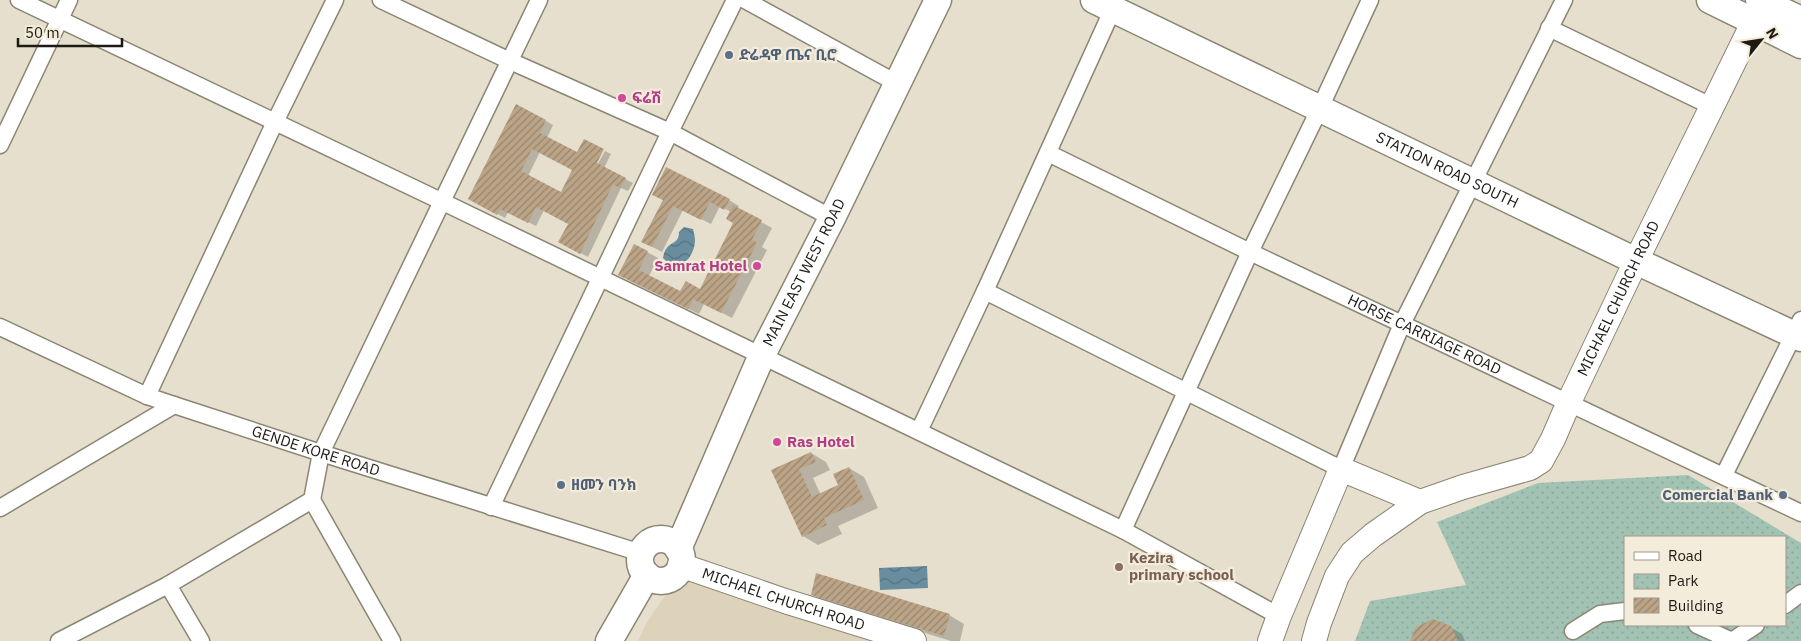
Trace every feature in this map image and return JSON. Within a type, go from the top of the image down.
[{"type":"main road","name":"MAIN EAST WEST ROAD","points":[[827,215],[927,0]]},
{"type":"main road","name":"MAIN EAST WEST ROAD","points":[[617,640],[662,560],[757,353],[938,0]]},
{"type":"main road","points":[[1710,0],[1801,20]]},
{"type":"main road","name":"STATION ROAD SOUTH","points":[[1108,3],[1636,262],[1798,331]]},
{"type":"main road","points":[[1757,11],[1801,45]]},
{"type":"main road","name":"MICHAEL CHURCH ROAD","points":[[1314,641],[1337,576],[1352,553],[1373,535],[1420,502],[1463,487],[1530,468],[1540,461],[1553,439],[1757,11]]},
{"type":"main road","points":[[1270,641],[1341,469],[1420,502]]},
{"type":"main road","name":"MICHAEL CHURCH ROAD","points":[[662,560],[914,641]]},
{"type":"street","points":[[19,0],[1123,530],[1279,616]]},
{"type":"street","points":[[1,141],[69,0]]},
{"type":"street","points":[[147,396],[274,122],[335,0]]},
{"type":"street","points":[[382,0],[510,61],[670,132],[827,215]]},
{"type":"street","points":[[392,641],[312,500],[321,454],[539,0]]},
{"type":"street","points":[[491,507],[735,0]]},
{"type":"street","points":[[745,0],[889,79]]},
{"type":"street","points":[[1123,530],[1250,252],[1370,0]]},
{"type":"street","points":[[985,291],[1341,469],[1402,324],[1564,0]]},
{"type":"street","points":[[919,432],[1048,153],[1108,3]]},
{"type":"street","points":[[1549,28],[1711,106]]},
{"type":"street","name":"HORSE CARRIAGE ROAD","points":[[1048,153],[1250,252],[1801,512]]},
{"type":"street","name":"GENDE KORE ROAD","points":[[0,327],[147,396],[321,454],[662,560]]},
{"type":"street","points":[[1724,475],[1798,331]]},
{"type":"street","points":[[0,508],[174,405]]},
{"type":"street","points":[[59,641],[168,585],[312,500]]},
{"type":"street","points":[[168,585],[201,641]]},
{"type":"street","points":[[1786,604],[1801,593]]},
{"type":"street","points":[[1573,631],[1600,614],[1624,611]]},
{"type":"street","points":[[1699,626],[1732,641],[1754,626]]},
{"type":"shaded area","points":[[693,579],[888,641],[638,641],[647,622],[669,590],[676,590]]},
{"type":"green space","points":[[1688,475],[1801,543],[1801,641],[1355,641],[1370,601],[1466,585],[1437,522],[1538,483]]},
{"type":"water","points":[[684,227],[693,229],[694,247],[685,262],[675,265],[663,258],[669,245],[677,240],[679,232]]},
{"type":"water","points":[[927,566],[928,588],[880,590],[879,568]]},
{"type":"building","points":[[516,104],[546,120],[540,133],[577,152],[584,139],[604,149],[597,163],[626,178],[620,188],[613,184],[580,254],[558,242],[568,224],[536,207],[528,223],[500,209],[497,215],[468,199]],"holes":[[[532,149],[572,170],[561,192],[521,171]]]},
{"type":"building","points":[[666,167],[730,199],[724,210],[710,202],[701,220],[673,206],[652,247],[641,242],[663,200],[652,195]]},
{"type":"building","points":[[733,205],[762,220],[752,240],[757,243],[721,313],[693,299],[688,309],[618,275],[634,244],[648,251],[639,270],[680,291],[686,281],[700,289],[733,223],[726,219]]},
{"type":"building","points":[[811,452],[816,462],[799,469],[812,497],[838,485],[833,474],[849,467],[864,500],[824,518],[827,525],[802,537],[771,470]]},
{"type":"building","points":[[816,573],[950,614],[944,636],[811,595]]},
{"type":"building","points":[[1433,619],[1451,626],[1458,641],[1410,641],[1416,627]]},
{"type":"place","name":"ድሬዳዋ ጤና ቢሮ","points":[[729,55]]},
{"type":"place","name":"ፍሬሽ","points":[[622,98]]},
{"type":"place","name":"Samrat Hotel","points":[[757,266]]},
{"type":"place","name":"Ras Hotel","points":[[777,442]]},
{"type":"place","name":"ዘመን ባንክ","points":[[561,485]]},
{"type":"place","name":"Comercial Bank","points":[[1783,495]]},
{"type":"place","name":"Kezira primary school","points":[[1119,567]]}]
